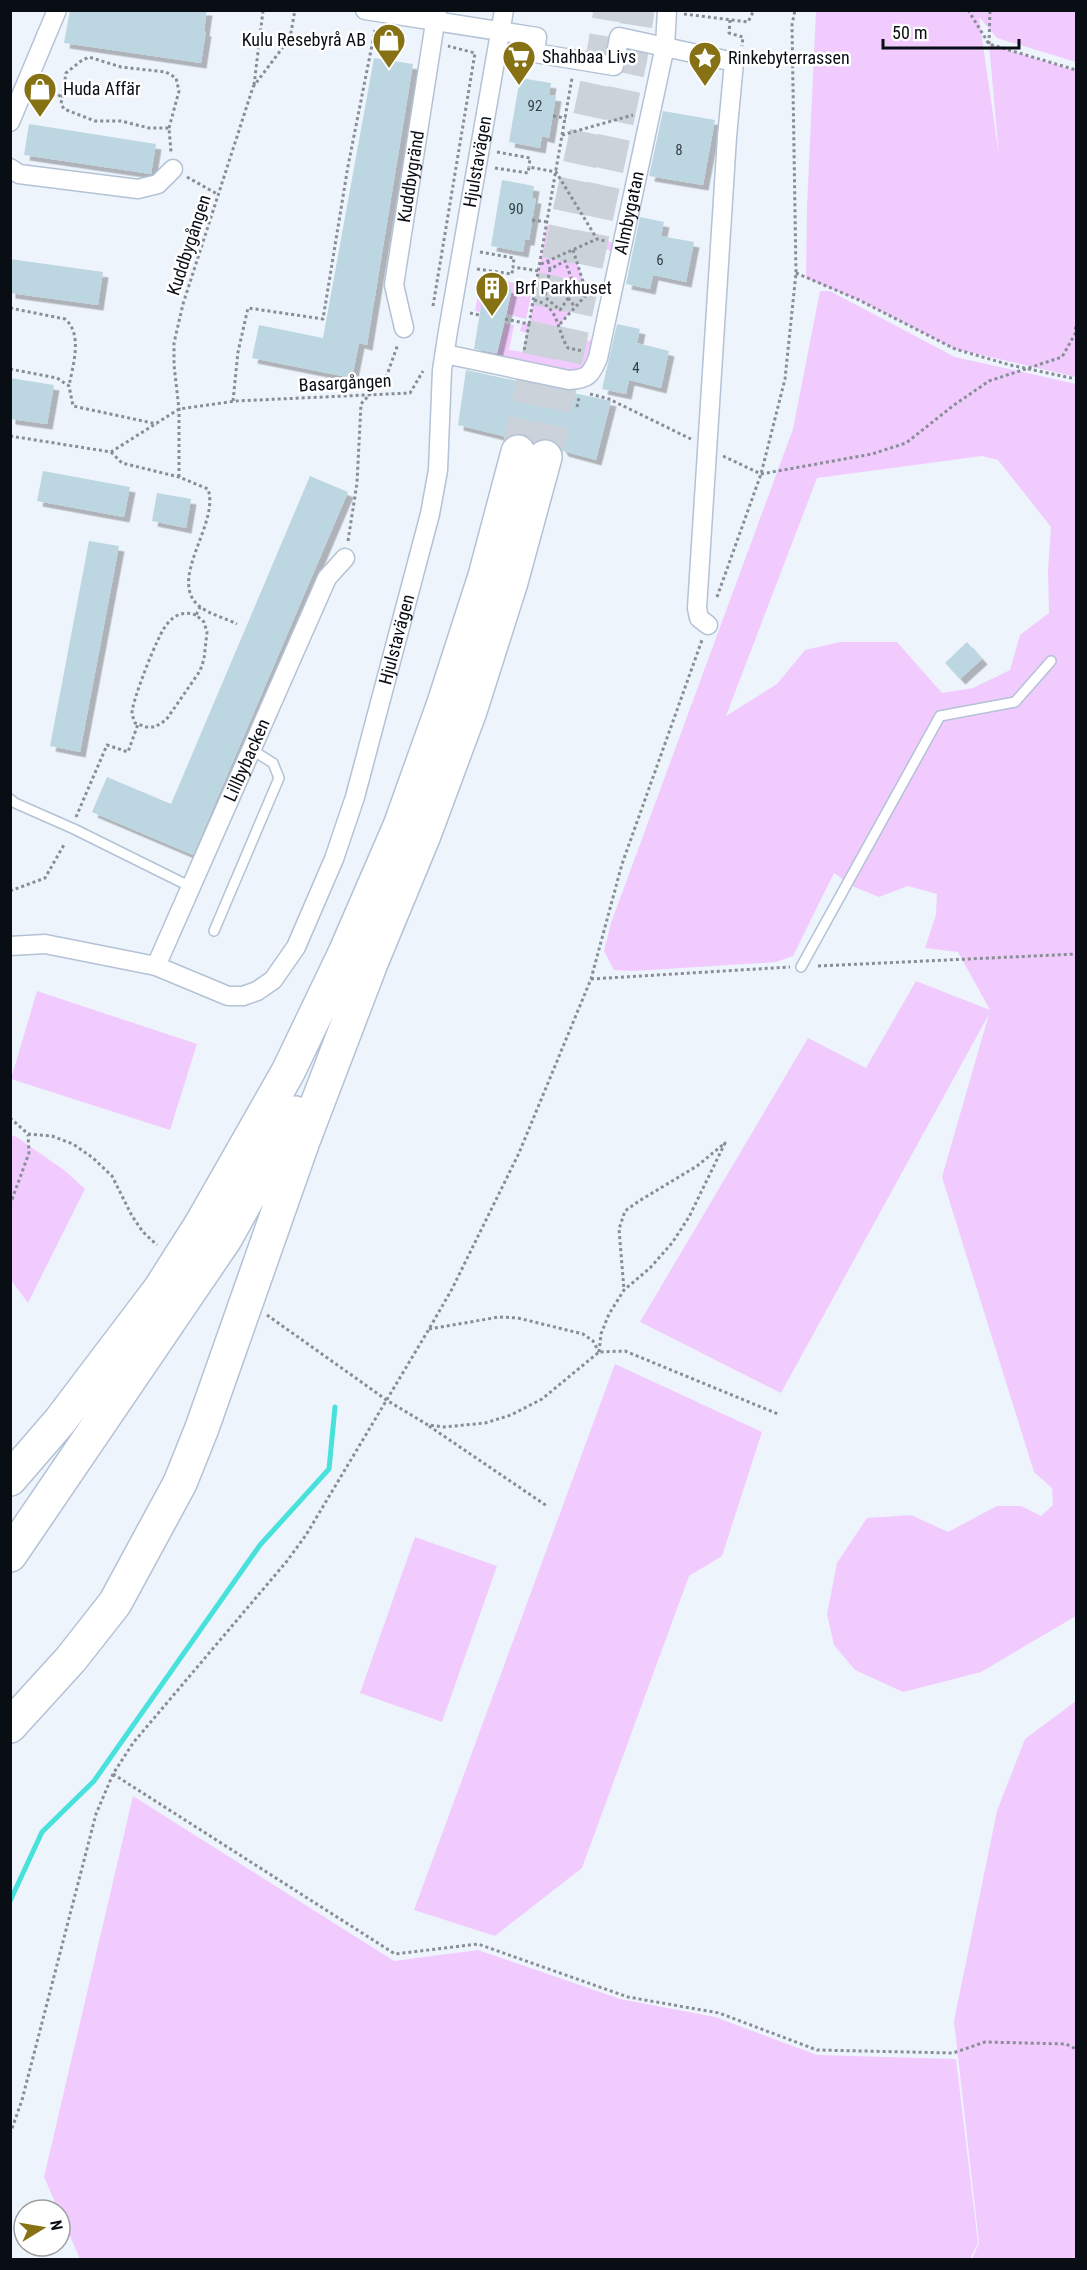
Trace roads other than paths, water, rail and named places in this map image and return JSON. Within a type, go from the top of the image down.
[{"type":"highway","points":[[10,1496],[60,1421],[160,1289],[202,1223],[288,1072],[345,953],[400,826],[444,703],[485,576],[532,454],[511,582],[470,711],[424,835],[371,963],[303,1141],[202,1428],[180,1483],[115,1603],[71,1659],[10,1726]]},
{"type":"highway","points":[[10,1555],[225,1239],[312,1083],[371,963]]},
{"type":"highway","points":[[10,1479],[60,1421]]},
{"type":"street","points":[[10,122],[57,10]]},
{"type":"street","name":"Hjulstavägen","points":[[10,946],[45,944],[156,966],[228,996],[243,996],[257,991],[273,980],[296,947],[334,859],[355,797],[430,514],[438,470],[445,354],[504,10]]},
{"type":"street","name":"Almbygatan","points":[[445,354],[569,380],[586,376],[593,371],[664,46],[667,11]]},
{"type":"street","points":[[371,12],[436,16],[537,37],[535,53],[614,66],[619,37],[734,62],[727,137],[697,608],[699,618],[708,625]]},
{"type":"street","name":"Kuddbygränd","points":[[404,328],[394,285],[436,16]]},
{"type":"street","points":[[10,168],[20,174],[138,189],[158,184],[173,169]]},
{"type":"street","name":"Lillbybacken","points":[[156,966],[327,578],[345,558]]},
{"type":"lane","points":[[801,967],[940,716],[1015,702],[1051,661]]},
{"type":"lane","points":[[214,931],[279,778],[273,764],[252,750]]},
{"type":"lane","points":[[10,799],[191,887]]},
{"type":"waterway","points":[[10,1901],[42,1832],[94,1781],[260,1545],[329,1469],[335,1407]]},
{"type":"tunnel","points":[[518,452],[603,54],[610,10]]},
{"type":"tunnel","points":[[545,457],[631,57],[638,10]]},
{"type":"place","name":"Kulu Resebyrå AB","points":[[389,69]]},
{"type":"place","name":"Shahbaa Livs","points":[[519,86]]},
{"type":"place","name":"Rinkebyterrassen","points":[[705,87]]},
{"type":"place","name":"Huda Affär","points":[[40,118]]},
{"type":"place","name":"Brf Parkhuset","points":[[492,317]]}]
